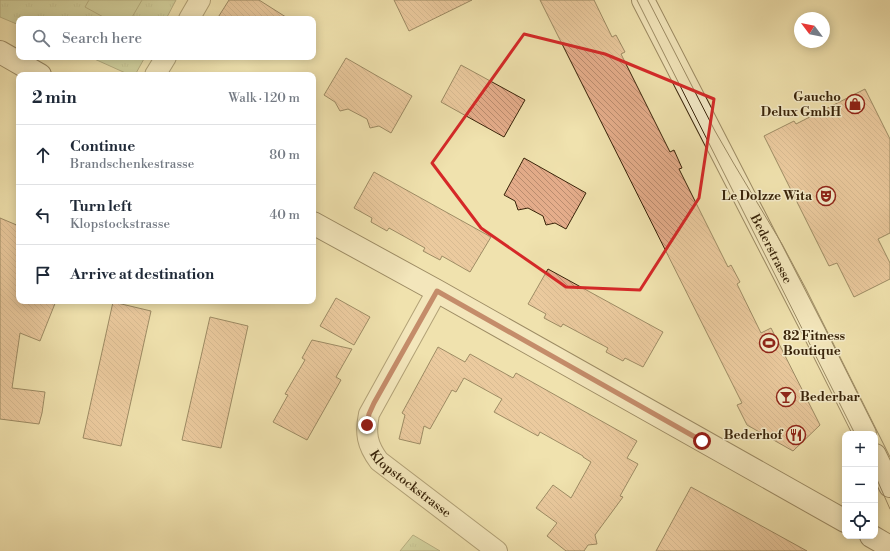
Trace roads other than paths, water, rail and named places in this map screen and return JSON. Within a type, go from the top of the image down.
[{"type":"street","points":[[191,16],[200,0]]},
{"type":"street","name":"Bederstrasse","points":[[643,0],[812,327],[864,431]]},
{"type":"street","points":[[0,52],[35,72]]},
{"type":"street","points":[[157,72],[164,60]]},
{"type":"street","points":[[316,225],[437,291],[842,519]]},
{"type":"street","name":"Klopstockstrasse","points":[[437,291],[369,414],[367,437],[370,446],[379,461],[497,551]]},
{"type":"street","points":[[878,461],[890,486]]},
{"type":"street","points":[[876,539],[890,547]]},
{"type":"tram line","points":[[637,0],[853,431]]},
{"type":"tram line","points":[[648,0],[715,131],[782,244],[806,289],[890,457]]},
{"type":"tram line","points":[[878,482],[890,509]]},
{"type":"place","name":"Gaucho Delux GmbH","points":[[855,104]]},
{"type":"place","name":"Le Dolzze Wita","points":[[826,196]]},
{"type":"place","name":"82 Fitness Boutique","points":[[769,343]]},
{"type":"place","name":"Bederbar","points":[[786,397]]},
{"type":"place","name":"Bederhof","points":[[796,435]]}]
